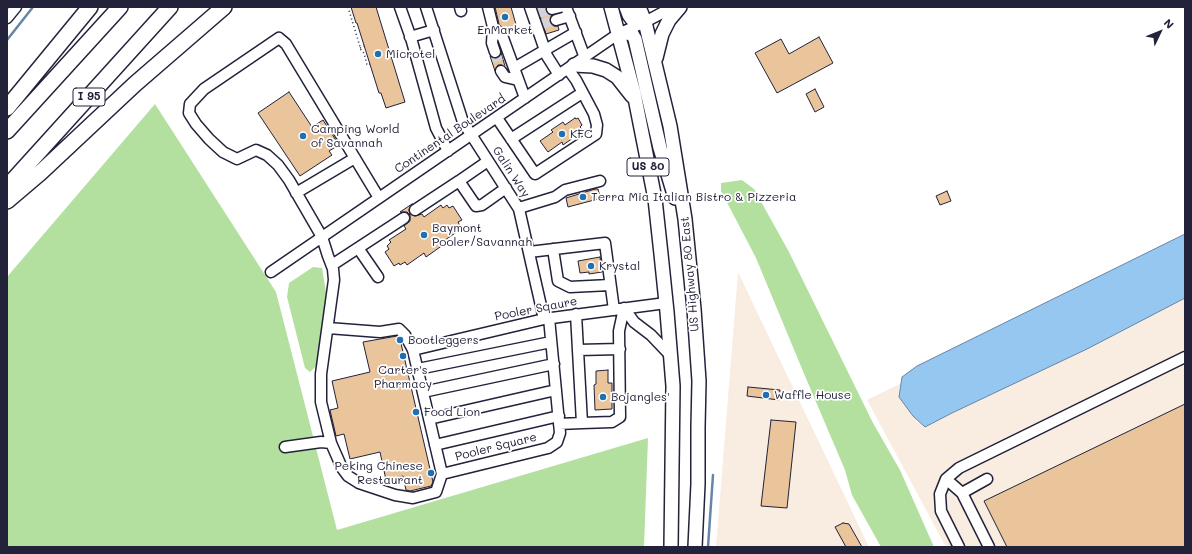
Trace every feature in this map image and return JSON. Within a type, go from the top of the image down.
[{"type":"highway","points":[[7,108],[90,7]]},
{"type":"highway","points":[[7,131],[120,7]]},
{"type":"highway","name":"I 95","points":[[7,187],[170,7]]},
{"type":"highway","points":[[7,201],[40,173],[135,84],[224,7]]},
{"type":"main road","name":"US 80","points":[[611,7],[635,98],[655,199],[673,386],[671,547]]},
{"type":"main road","points":[[655,64],[658,44],[662,34],[669,20],[680,7]]},
{"type":"main road","name":"US Highway 80 East","points":[[638,12],[655,64],[670,126],[685,219],[694,309],[699,381],[698,484],[695,547]]},
{"type":"main road","points":[[618,34],[632,34],[635,39],[660,148],[687,240]]},
{"type":"main road","points":[[567,70],[593,66],[606,70],[617,77],[635,98]]},
{"type":"street","points":[[7,18],[16,7]]},
{"type":"street","points":[[400,7],[436,128],[448,151]]},
{"type":"street","name":"Galin Way","points":[[426,7],[463,122],[519,208],[547,318]]},
{"type":"street","points":[[488,7],[493,28],[492,43],[495,52]]},
{"type":"street","name":"Continental Boulevard","points":[[271,272],[585,58],[618,34],[638,12],[673,7]]},
{"type":"street","points":[[497,118],[535,174],[596,134],[597,126],[594,114],[582,93],[567,70],[547,56],[534,12]]},
{"type":"street","points":[[556,20],[568,12],[585,58]]},
{"type":"street","points":[[493,28],[503,38],[525,98]]},
{"type":"street","points":[[410,37],[434,30]]},
{"type":"street","points":[[514,68],[544,49],[576,32]]},
{"type":"street","points":[[379,198],[286,44],[279,38],[204,89],[190,104],[189,113],[196,124],[223,152],[237,159],[256,150],[269,157],[278,165],[322,237],[332,265],[334,280],[321,374],[321,402],[331,444],[342,468],[348,476],[359,482],[395,495],[413,498],[436,492],[442,474]]},
{"type":"street","points":[[501,72],[505,77],[518,80]]},
{"type":"street","points":[[511,139],[582,93]]},
{"type":"street","points":[[296,193],[355,158]]},
{"type":"street","points":[[415,210],[488,161]]},
{"type":"street","points":[[459,181],[476,206],[482,205],[506,188]]},
{"type":"street","points":[[519,208],[556,197],[565,190],[600,181]]},
{"type":"street","points":[[332,265],[404,218]]},
{"type":"street","points":[[435,445],[559,420],[582,423],[612,422],[620,417],[619,309],[610,285],[605,243],[529,252]]},
{"type":"street","points":[[358,248],[378,276]]},
{"type":"street","points":[[553,249],[558,281],[570,287],[610,285]]},
{"type":"street","name":"Pooler Sqaure","points":[[413,350],[547,318],[666,303]]},
{"type":"street","points":[[619,309],[651,335],[670,356]]},
{"type":"street","points":[[576,314],[582,423]]},
{"type":"street","name":"Pooler Square","points":[[328,328],[380,332],[399,329],[406,335],[413,350],[418,369],[442,474],[548,448],[557,442],[560,433],[559,420],[554,364],[547,318]]},
{"type":"street","points":[[418,369],[551,342]]},
{"type":"street","points":[[578,350],[620,349]]},
{"type":"street","points":[[959,547],[941,511],[940,494],[946,479],[959,468],[1185,358]]},
{"type":"street","points":[[423,392],[554,364]]},
{"type":"street","points":[[429,419],[556,390]]},
{"type":"street","points":[[285,447],[321,442],[331,444]]},
{"type":"street","points":[[946,479],[962,493],[988,547]]},
{"type":"street","points":[[962,493],[987,479]]},
{"type":"path","points":[[348,7],[360,48],[364,52],[367,59],[367,65],[370,64]]},
{"type":"path","points":[[360,48],[365,46]]},
{"type":"shaded area","points":[[1185,244],[1185,547],[946,547],[867,400]]},
{"type":"shaded area","points":[[738,272],[869,547],[716,547]]},
{"type":"green space","points":[[155,104],[276,292],[337,530],[648,438],[644,547],[7,547],[7,277]]},
{"type":"green space","points":[[742,180],[754,189],[789,252],[873,423],[900,470],[934,547],[881,547],[852,495],[845,470],[756,258],[721,191],[721,183]]},
{"type":"green space","points":[[313,267],[322,268],[327,298],[319,356],[316,366],[310,372],[305,368],[287,297],[289,283]]},
{"type":"water","points":[[1185,234],[1185,298],[1087,349],[925,427],[913,416],[899,397],[902,377],[917,366]]},
{"type":"building","name":"Microtel","points":[[351,7],[376,7],[405,102],[386,108],[381,93],[379,93]]},
{"type":"building","name":"EnMarket","points":[[495,7],[511,7],[517,28],[505,31],[499,24]]},
{"type":"building","name":"EnMarket","points":[[537,7],[546,7],[547,13],[552,15],[550,22],[554,26],[558,26],[559,30],[546,34]]},
{"type":"building","points":[[819,37],[833,63],[777,93],[755,53],[781,39],[789,54]]},
{"type":"building","points":[[501,53],[505,66],[498,65],[495,71],[490,56],[497,58]]},
{"type":"building","points":[[815,89],[824,107],[815,112],[806,94]]},
{"type":"building","name":"Camping World of Savannah","points":[[289,92],[312,127],[323,120],[339,145],[329,151],[332,155],[300,176],[258,113]]},
{"type":"building","name":"KFC","points":[[575,118],[578,118],[582,125],[580,127],[582,129],[563,145],[562,142],[548,152],[540,141],[553,132],[551,130],[563,122],[565,125]]},
{"type":"building","name":"Terra Mia Italian Bistro & Pizzeria","points":[[598,189],[600,197],[597,198],[598,199],[568,207],[566,198]]},
{"type":"building","points":[[947,191],[951,201],[940,205],[936,196]]},
{"type":"building","name":"Baymont Pooler/Savannah","points":[[412,204],[409,210],[410,214],[415,216],[422,214],[424,217],[441,205],[443,208],[447,205],[449,208],[453,206],[462,220],[458,222],[460,226],[456,229],[458,231],[441,243],[443,245],[426,257],[424,253],[407,265],[405,262],[394,266],[385,252],[389,249],[387,246],[391,242],[389,240],[406,229],[404,226],[410,221],[410,215],[407,212],[400,212]]},
{"type":"building","name":"Krystal","points":[[600,257],[602,272],[589,274],[589,272],[580,273],[578,261]]},
{"type":"building","points":[[397,336],[400,339],[433,482],[431,486],[410,491],[406,490],[403,476],[386,480],[380,452],[350,459],[344,434],[336,436],[330,410],[338,408],[332,381],[370,372],[363,342]]},
{"type":"building","name":"Bojangles'","points":[[608,370],[608,383],[612,383],[612,409],[595,410],[594,385],[596,384],[596,371]]},
{"type":"building","points":[[748,387],[780,390],[779,400],[747,396]]},
{"type":"building","points":[[1185,404],[1185,547],[1007,547],[984,501]]},
{"type":"building","points":[[771,420],[796,422],[787,508],[761,506]]},
{"type":"building","points":[[843,523],[849,524],[862,547],[846,547],[835,527]]},
{"type":"waterway","points":[[7,40],[33,7]]},
{"type":"waterway","points":[[708,547],[713,475]]},
{"type":"tunnel","points":[[538,13],[552,9]]},
{"type":"tunnel","points":[[542,24],[556,20]]},
{"type":"tunnel","points":[[495,52],[501,71]]},
{"type":"place","name":"EnMarket","points":[[505,17]]},
{"type":"place","name":"Microtel","points":[[378,54]]},
{"type":"place","name":"KFC","points":[[562,134]]},
{"type":"place","name":"Camping World of Savannah","points":[[303,136]]},
{"type":"place","name":"Terra Mia Italian Bistro & Pizzeria","points":[[583,197]]},
{"type":"place","name":"Baymont Pooler/Savannah","points":[[424,235]]},
{"type":"place","name":"Krystal","points":[[591,266]]},
{"type":"place","name":"Bootleggers","points":[[400,340]]},
{"type":"place","name":"Carter's Pharmacy","points":[[403,356]]},
{"type":"place","name":"Waffle House","points":[[766,395]]},
{"type":"place","name":"Bojangles'","points":[[603,397]]},
{"type":"place","name":"Food Lion","points":[[416,412]]},
{"type":"place","name":"Peking Chinese Restaurant","points":[[431,473]]}]
